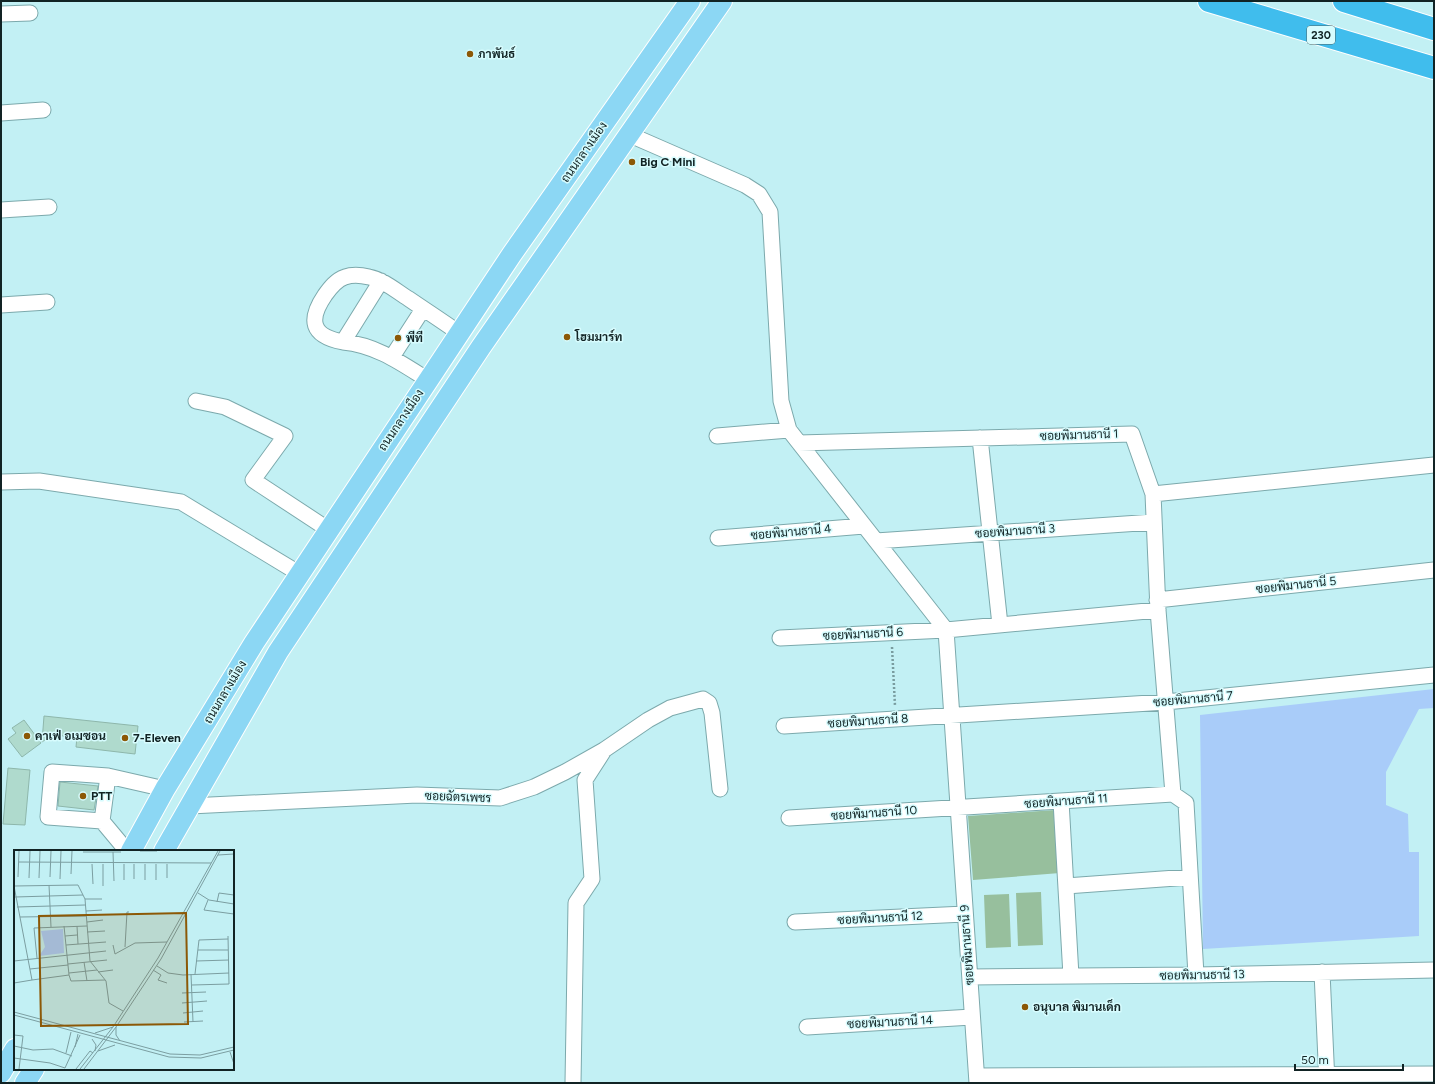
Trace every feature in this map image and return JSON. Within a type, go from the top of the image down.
[{"type":"highway","name":"230","points":[[1209,1],[1434,68]]},
{"type":"highway","points":[[1344,1],[1434,29]]},
{"type":"main road","points":[[165,850],[278,652],[481,347],[722,1]]},
{"type":"main road","name":"ถนนกลางเมือง","points":[[132,850],[165,789],[254,642],[517,248],[687,5]]},
{"type":"main road","points":[[460,332],[481,347]]},
{"type":"main road","points":[[1,1073],[14,1051]]},
{"type":"main road","points":[[26,1083],[33,1070]]},
{"type":"street","points":[[1,14],[30,13]]},
{"type":"street","points":[[1,113],[43,110]]},
{"type":"street","points":[[628,134],[745,185],[759,194],[770,212],[781,401],[789,430],[946,630]]},
{"type":"street","points":[[1,210],[49,206]]},
{"type":"street","points":[[428,380],[392,357],[371,347],[343,342],[325,336],[316,328],[314,322],[315,315],[323,298],[330,288],[344,277],[361,275],[381,281],[460,332]]},
{"type":"street","points":[[343,342],[381,281]]},
{"type":"street","points":[[1,305],[47,302]]},
{"type":"street","points":[[392,357],[423,309]]},
{"type":"street","points":[[196,401],[225,407],[285,436],[253,480],[329,530]]},
{"type":"street","points":[[717,436],[789,430]]},
{"type":"street","name":"ซอยพิมานธานี 1","points":[[799,443],[1132,434],[1152,494]]},
{"type":"street","points":[[980,438],[1000,625]]},
{"type":"street","points":[[1196,975],[1186,803],[1173,794],[1157,605],[1152,494],[1434,465]]},
{"type":"street","points":[[1,482],[38,481],[181,502],[300,574]]},
{"type":"street","name":"ซอยพิมานธานี 3","points":[[876,541],[1154,522]]},
{"type":"street","name":"ซอยพิมานธานี 4","points":[[718,538],[864,526]]},
{"type":"street","name":"ซอยพิมานธานี 5","points":[[946,630],[1000,625],[1434,570]]},
{"type":"street","name":"ซอยพิมานธานี 6","points":[[780,638],[946,630]]},
{"type":"street","name":"ซอยพิมานธานี 9","points":[[946,630],[977,1080]]},
{"type":"street","name":"ซอยพิมานธานี 7","points":[[952,716],[1166,702],[1434,674]]},
{"type":"street","name":"ซอยฉัตรเพชร","points":[[190,806],[417,795],[500,798],[534,788],[604,750],[648,720],[670,708],[703,699],[709,703],[712,713],[720,789]]},
{"type":"street","name":"ซอยพิมานธานี 8","points":[[784,726],[952,716]]},
{"type":"street","points":[[573,1083],[576,903],[592,879],[586,780],[604,750]]},
{"type":"street","points":[[126,850],[102,821],[48,817],[52,772],[108,776],[165,789]]},
{"type":"street","points":[[102,821],[108,776]]},
{"type":"street","name":"ซอยพิมานธานี 11","points":[[958,808],[1173,794]]},
{"type":"street","points":[[1061,801],[1071,976]]},
{"type":"street","name":"ซอยพิมานธานี 10","points":[[789,818],[958,808]]},
{"type":"street","points":[[1066,886],[1190,877]]},
{"type":"street","name":"ซอยพิมานธานี 12","points":[[795,922],[965,914]]},
{"type":"street","name":"ซอยพิมานธานี 13","points":[[970,977],[1196,975],[1434,970]]},
{"type":"street","points":[[1322,972],[1327,1079]]},
{"type":"street","name":"ซอยพิมานธานี 14","points":[[807,1027],[972,1017]]},
{"type":"street","points":[[977,1080],[1327,1079],[1434,1074]]},
{"type":"path","points":[[892,632],[895,719]]},
{"type":"green space","points":[[1055,810],[1060,873],[973,880],[968,816]]},
{"type":"green space","points":[[1041,892],[1043,945],[1018,946],[1016,893]]},
{"type":"green space","points":[[1009,894],[1011,947],[986,948],[984,895]]},
{"type":"water","points":[[1434,689],[1434,708],[1419,709],[1386,772],[1386,805],[1408,814],[1409,852],[1419,852],[1419,936],[1203,949],[1200,715]]},
{"type":"building","points":[[44,716],[138,726],[135,754],[76,747],[77,737],[52,735],[42,742]]},
{"type":"building","points":[[24,720],[41,743],[22,757],[8,739],[16,733],[12,728]]},
{"type":"building","points":[[8,768],[30,770],[25,825],[3,824]]},
{"type":"building","points":[[60,782],[98,786],[94,810],[58,806]]},
{"type":"place","name":"ภาพันธ์","points":[[470,54]]},
{"type":"place","name":"Big C Mini","points":[[632,162]]},
{"type":"place","name":"โฮมมาร์ท","points":[[567,337]]},
{"type":"place","name":"พีที","points":[[398,338]]},
{"type":"place","name":"คาเฟ่ อเมซอน","points":[[27,736]]},
{"type":"place","name":"7-Eleven","points":[[125,738]]},
{"type":"place","name":"PTT","points":[[83,796]]},
{"type":"place","name":"อนุบาล พิมานเด็ก","points":[[1025,1007]]}]
